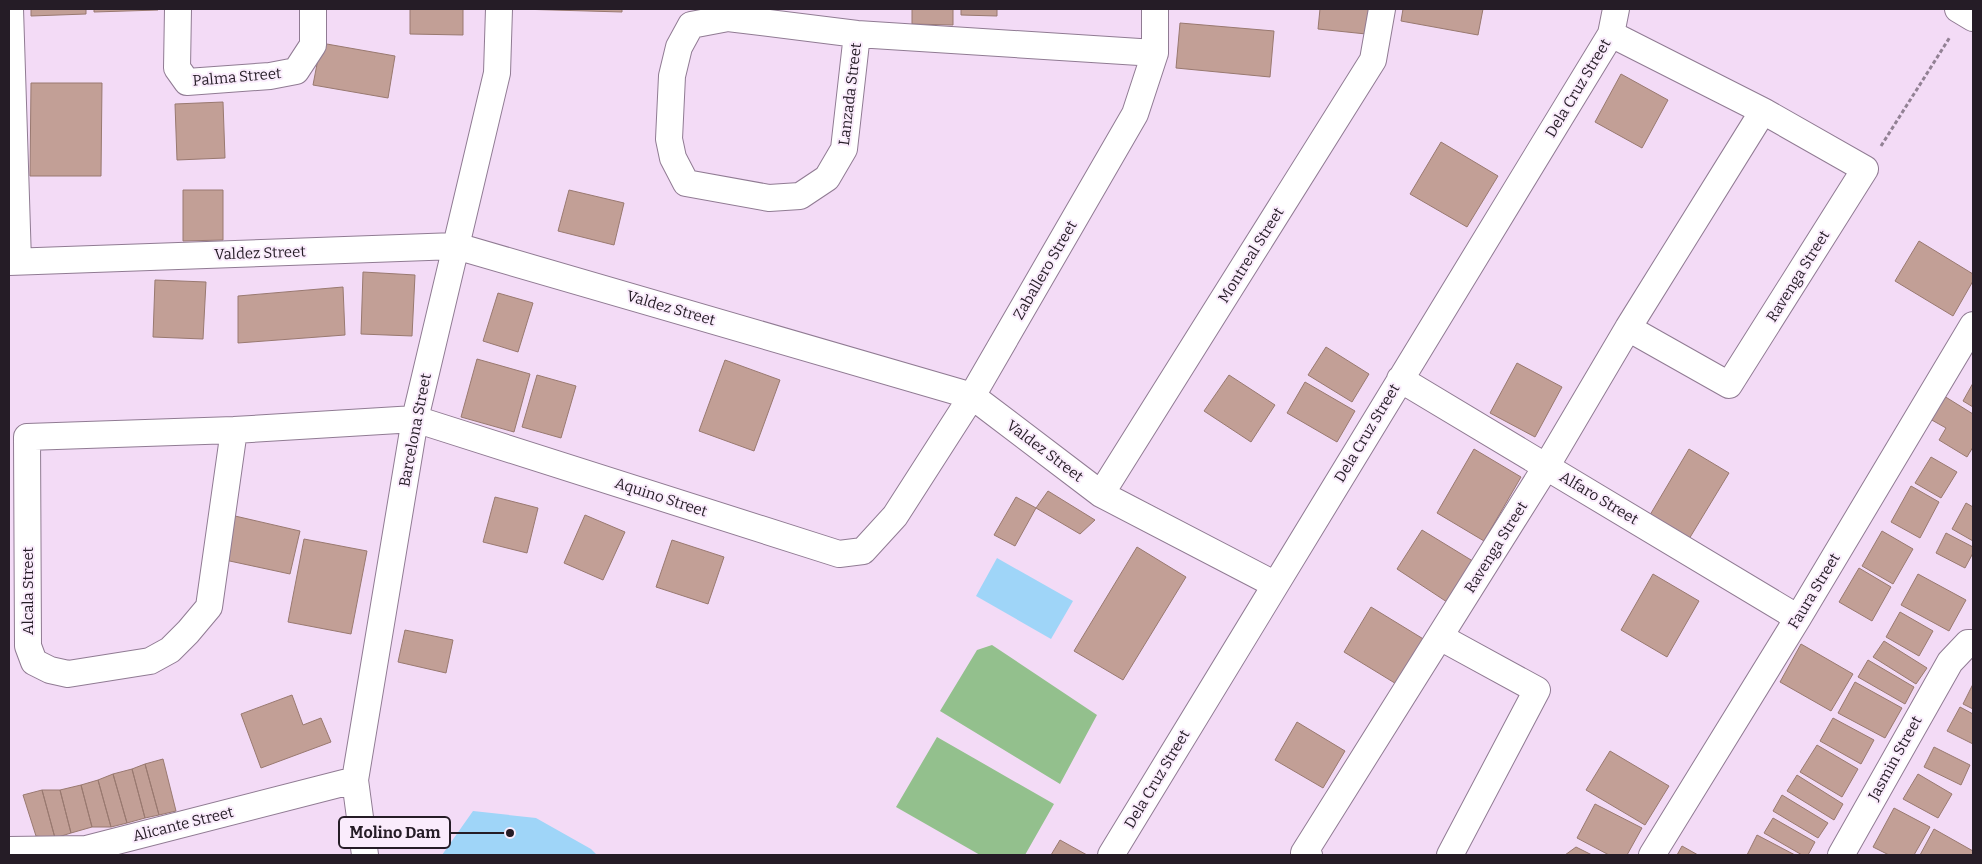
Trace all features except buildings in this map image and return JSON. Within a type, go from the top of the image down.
[{"type":"street","points":[[10,9],[13,262]]},
{"type":"street","name":"Palma Street","points":[[178,9],[177,68],[187,82],[270,76],[296,71],[313,45],[313,9]]},
{"type":"street","name":"Barcelona Street","points":[[365,855],[355,780],[415,419],[497,73],[499,9]]},
{"type":"street","name":"Zaballero Street","points":[[895,516],[972,396],[1135,114],[1155,52],[1155,9]]},
{"type":"street","name":"Montreal Street","points":[[1101,494],[1373,60],[1382,9]]},
{"type":"street","name":"Dela Cruz Street","points":[[1111,855],[1274,584],[1611,34],[1616,9]]},
{"type":"street","name":"Lanzada Street","points":[[857,34],[844,149],[827,178],[800,196],[769,198],[686,183],[673,158],[669,139],[672,76],[679,48],[691,25],[728,18],[857,34],[1155,52]]},
{"type":"street","points":[[1611,34],[1763,111],[1866,170]]},
{"type":"street","name":"Ravenga Street","points":[[1309,855],[1304,853],[1546,467],[1628,328],[1763,111]]},
{"type":"street","name":"Ravenga Street","points":[[1628,328],[1729,385],[1866,170]]},
{"type":"street","name":"Valdez Street","points":[[13,262],[456,246],[972,396],[1101,494],[1274,584]]},
{"type":"street","name":"Faura Street","points":[[1652,855],[1798,618],[1973,325]]},
{"type":"street","name":"Alfaro Street","points":[[1400,379],[1798,618]]},
{"type":"street","name":"Alcala Street","points":[[234,430],[208,607],[188,632],[170,650],[150,661],[68,674],[50,670],[34,662],[28,646],[28,437],[234,430],[415,419]]},
{"type":"street","name":"Aquino Street","points":[[415,419],[838,554],[863,550],[895,516]]},
{"type":"street","points":[[1440,637],[1537,690],[1450,855]]},
{"type":"street","name":"Jasmin Street","points":[[1841,855],[1950,662],[1968,643],[1973,643]]},
{"type":"street","name":"Alicante Street","points":[[9,850],[86,849],[355,780]]},
{"type":"path","points":[[1866,170],[1966,13]]},
{"type":"green space","points":[[992,645],[1097,715],[1060,784],[940,711],[977,650]]},
{"type":"green space","points":[[937,737],[1054,804],[1025,855],[980,855],[896,807]]},
{"type":"water","points":[[997,558],[1073,601],[1051,639],[976,596]]},
{"type":"water","points":[[473,811],[536,818],[591,849],[597,855],[442,855]]},
{"type":"place","name":"Molino Dam","points":[[510,833]]}]
